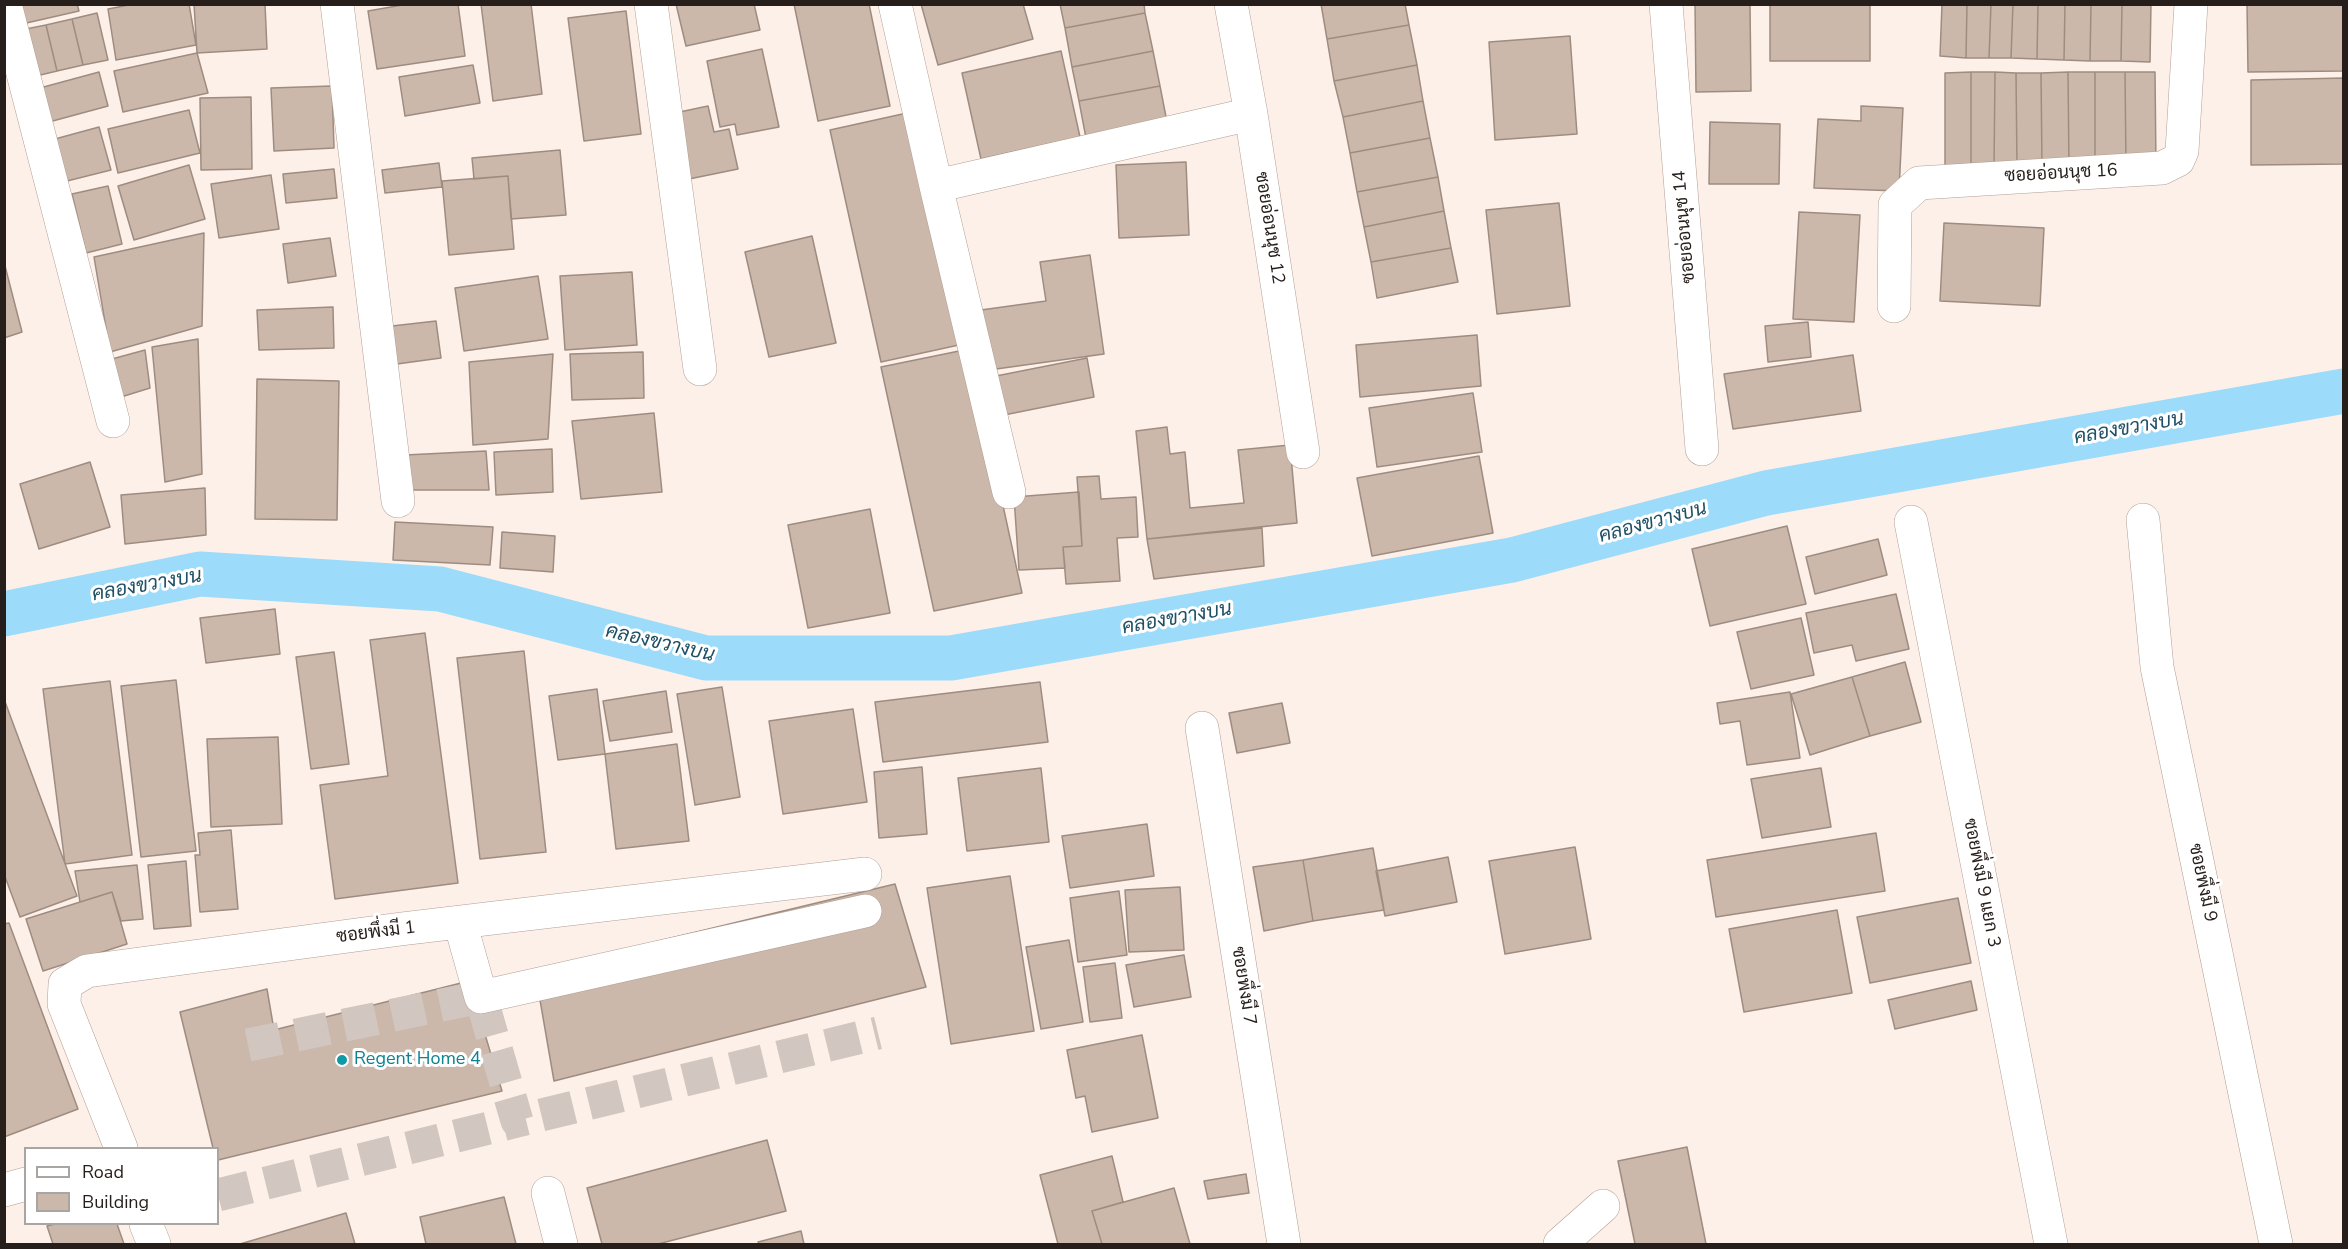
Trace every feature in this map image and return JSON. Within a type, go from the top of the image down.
[{"type":"street","points":[[5,4],[113,421]]},
{"type":"street","points":[[337,4],[398,501]]},
{"type":"street","points":[[651,4],[700,369]]},
{"type":"street","points":[[895,4],[1009,492]]},
{"type":"street","name":"ซอยอ่อนนุช 12","points":[[1231,4],[1251,114],[1303,452]]},
{"type":"street","name":"ซอยอ่อนนุช 14","points":[[1666,4],[1702,450]]},
{"type":"street","name":"ซอยอ่อนนุช 16","points":[[1894,306],[1895,205],[1919,183],[2162,168],[2178,160],[2182,151],[2191,4]]},
{"type":"street","points":[[936,186],[1251,114]]},
{"type":"street","name":"ซอยพึ่งมี 9","points":[[2143,520],[2157,667],[2276,1245]]},
{"type":"street","name":"ซอยพึ่งมี 9 แยก 3","points":[[1911,522],[2051,1245]]},
{"type":"street","name":"ซอยพึ่งมี 7","points":[[1202,728],[1284,1245]]},
{"type":"street","name":"ซอยพึ่งมี 1","points":[[120,1147],[64,1004],[65,984],[87,971],[460,922],[865,874]]},
{"type":"street","points":[[460,922],[481,997],[865,911]]},
{"type":"street","points":[[4,1190],[24,1185]]},
{"type":"street","points":[[548,1193],[561,1245]]},
{"type":"street","points":[[1560,1245],[1603,1206]]},
{"type":"street","points":[[147,1225],[154,1245]]},
{"type":"building","points":[[18,4],[77,4],[79,11],[22,24]]},
{"type":"building","points":[[134,4],[189,4],[196,45],[116,60],[108,9]]},
{"type":"building","points":[[194,4],[265,4],[267,49],[197,53]]},
{"type":"building","points":[[408,4],[458,4],[465,56],[377,69],[368,11]]},
{"type":"building","points":[[481,4],[531,4],[542,94],[493,101]]},
{"type":"building","points":[[676,4],[754,4],[760,30],[686,46]]},
{"type":"building","points":[[794,4],[869,4],[890,106],[818,121]]},
{"type":"building","points":[[921,4],[1023,4],[1033,39],[938,65]]},
{"type":"building","points":[[1060,4],[1144,4],[1145,13],[1065,28]]},
{"type":"building","points":[[1321,4],[1405,4],[1409,25],[1327,39]]},
{"type":"building","points":[[1695,4],[1750,4],[1751,91],[1696,92]]},
{"type":"building","points":[[1770,4],[1870,4],[1870,61],[1770,61]]},
{"type":"building","points":[[1942,4],[1967,4],[1966,58],[1940,56]]},
{"type":"building","points":[[1967,4],[1991,4],[1989,58],[1966,58]]},
{"type":"building","points":[[1991,4],[2013,4],[2011,58],[1989,58]]},
{"type":"building","points":[[2013,4],[2038,4],[2037,59],[2011,58]]},
{"type":"building","points":[[2038,4],[2065,4],[2064,60],[2037,59]]},
{"type":"building","points":[[2065,4],[2091,4],[2090,61],[2064,60]]},
{"type":"building","points":[[2091,4],[2122,4],[2121,61],[2090,61]]},
{"type":"building","points":[[2122,4],[2151,4],[2150,62],[2121,61]]},
{"type":"building","points":[[2247,4],[2344,4],[2344,71],[2248,72]]},
{"type":"building","points":[[626,11],[641,134],[584,141],[568,18]]},
{"type":"building","points":[[97,13],[108,60],[83,65],[72,19]]},
{"type":"building","points":[[1145,13],[1153,51],[1072,67],[1065,28]]},
{"type":"building","points":[[72,19],[83,65],[57,71],[46,25]]},
{"type":"building","points":[[46,25],[57,71],[32,77],[21,30]]},
{"type":"building","points":[[1409,25],[1417,65],[1334,81],[1327,39]]},
{"type":"building","points":[[1570,36],[1577,134],[1495,140],[1489,42]]},
{"type":"building","points":[[762,49],[779,127],[737,135],[735,124],[720,127],[707,61]]},
{"type":"building","points":[[1061,51],[1080,137],[981,159],[962,73]]},
{"type":"building","points":[[1153,51],[1160,86],[1079,101],[1072,67]]},
{"type":"building","points":[[197,53],[208,93],[123,112],[114,71]]},
{"type":"building","points":[[473,65],[480,103],[405,116],[399,77]]},
{"type":"building","points":[[1417,65],[1423,101],[1343,117],[1334,81]]},
{"type":"building","points":[[99,72],[108,106],[49,122],[40,88]]},
{"type":"building","points":[[1971,72],[1995,72],[1994,169],[1971,169]]},
{"type":"building","points":[[1971,72],[1971,169],[1945,169],[1945,73]]},
{"type":"building","points":[[1995,72],[2016,73],[2017,168],[1994,169]]},
{"type":"building","points":[[2068,72],[2095,72],[2095,168],[2069,168]]},
{"type":"building","points":[[2068,72],[2069,168],[2042,168],[2041,73]]},
{"type":"building","points":[[2095,72],[2125,72],[2126,168],[2095,168]]},
{"type":"building","points":[[2125,72],[2155,72],[2156,167],[2126,168]]},
{"type":"building","points":[[2016,73],[2041,73],[2042,168],[2017,168]]},
{"type":"building","points":[[2344,78],[2344,164],[2251,165],[2251,80]]},
{"type":"building","points":[[332,86],[334,148],[274,151],[271,88]]},
{"type":"building","points":[[1160,86],[1167,122],[1086,138],[1079,101]]},
{"type":"building","points":[[251,97],[252,169],[201,170],[200,98]]},
{"type":"building","points":[[1423,101],[1430,138],[1350,153],[1343,117]]},
{"type":"building","points":[[708,106],[714,132],[729,129],[738,169],[689,179],[675,113]]},
{"type":"building","points":[[1861,106],[1903,108],[1899,191],[1814,188],[1818,119],[1861,121]]},
{"type":"building","points":[[189,110],[200,153],[118,173],[108,129]]},
{"type":"building","points":[[916,111],[968,343],[881,362],[830,130]]},
{"type":"building","points":[[1710,122],[1780,124],[1779,184],[1709,184]]},
{"type":"building","points":[[99,127],[111,170],[67,181],[55,139]]},
{"type":"building","points":[[1430,138],[1438,177],[1357,192],[1350,153]]},
{"type":"building","points":[[560,150],[566,215],[511,219],[508,176],[474,179],[472,158]]},
{"type":"building","points":[[1186,162],[1189,235],[1119,238],[1116,165]]},
{"type":"building","points":[[439,163],[442,187],[385,193],[382,170]]},
{"type":"building","points":[[189,165],[205,219],[134,240],[118,186]]},
{"type":"building","points":[[334,169],[337,198],[286,203],[283,174]]},
{"type":"building","points":[[271,175],[279,229],[219,238],[211,184]]},
{"type":"building","points":[[508,176],[514,249],[449,255],[442,181]]},
{"type":"building","points":[[1438,177],[1444,211],[1364,227],[1357,192]]},
{"type":"building","points":[[108,186],[122,244],[86,253],[72,194]]},
{"type":"building","points":[[1559,203],[1570,306],[1497,314],[1486,210]]},
{"type":"building","points":[[1444,211],[1451,248],[1371,262],[1364,227]]},
{"type":"building","points":[[1799,212],[1860,215],[1854,322],[1793,319]]},
{"type":"building","points":[[1944,223],[2044,228],[2040,306],[1940,301]]},
{"type":"building","points":[[204,233],[202,326],[110,352],[94,257]]},
{"type":"building","points":[[812,236],[836,343],[769,357],[745,252]]},
{"type":"building","points":[[330,238],[336,276],[288,283],[283,244]]},
{"type":"building","points":[[1451,248],[1458,282],[1377,298],[1371,262]]},
{"type":"building","points":[[1090,255],[1104,354],[989,370],[981,310],[1046,301],[1040,262]]},
{"type":"building","points":[[4,262],[22,332],[4,338]]},
{"type":"building","points":[[632,272],[637,345],[565,350],[560,276]]},
{"type":"building","points":[[538,276],[548,339],[464,351],[455,288]]},
{"type":"building","points":[[333,307],[334,348],[259,350],[257,310]]},
{"type":"building","points":[[436,321],[441,358],[397,364],[392,326]]},
{"type":"building","points":[[1808,322],[1811,357],[1768,362],[1765,326]]},
{"type":"building","points":[[1477,335],[1481,386],[1360,397],[1356,345]]},
{"type":"building","points":[[198,339],[202,474],[165,482],[152,347]]},
{"type":"building","points":[[969,349],[1022,593],[934,611],[881,367]]},
{"type":"building","points":[[145,350],[150,388],[121,397],[112,359]]},
{"type":"building","points":[[643,352],[644,398],[572,400],[570,354]]},
{"type":"building","points":[[553,354],[548,439],[473,445],[469,362]]},
{"type":"building","points":[[1853,355],[1861,411],[1733,429],[1724,374]]},
{"type":"building","points":[[1087,358],[1094,397],[994,417],[986,378]]},
{"type":"building","points":[[257,379],[339,381],[337,520],[255,519]]},
{"type":"building","points":[[1473,393],[1482,452],[1377,467],[1369,408]]},
{"type":"building","points":[[654,413],[662,492],[581,499],[572,421]]},
{"type":"building","points":[[1167,427],[1170,454],[1185,452],[1190,508],[1244,503],[1238,450],[1290,445],[1297,523],[1147,539],[1136,431]]},
{"type":"building","points":[[552,449],[553,492],[496,495],[494,452]]},
{"type":"building","points":[[486,451],[489,490],[410,490],[405,455]]},
{"type":"building","points":[[1479,456],[1493,533],[1372,556],[1357,478]]},
{"type":"building","points":[[90,462],[110,527],[39,549],[20,484]]},
{"type":"building","points":[[1099,476],[1101,499],[1136,497],[1138,537],[1117,538],[1120,581],[1066,584],[1063,547],[1082,546],[1077,477]]},
{"type":"building","points":[[205,488],[206,535],[125,544],[121,495]]},
{"type":"building","points":[[1079,492],[1082,546],[1063,547],[1065,568],[1019,570],[1014,497]]},
{"type":"building","points":[[870,509],[890,613],[808,628],[788,525]]},
{"type":"building","points":[[395,522],[493,527],[490,565],[393,560]]},
{"type":"building","points":[[1787,526],[1806,604],[1710,626],[1692,549]]},
{"type":"building","points":[[1262,528],[1264,566],[1154,579],[1147,539]]},
{"type":"building","points":[[502,532],[555,536],[553,572],[500,568]]},
{"type":"building","points":[[1878,539],[1887,575],[1815,594],[1806,557]]},
{"type":"building","points":[[1896,594],[1909,649],[1856,661],[1852,645],[1814,653],[1806,613]]},
{"type":"building","points":[[275,609],[280,654],[206,663],[200,618]]},
{"type":"building","points":[[1801,618],[1814,675],[1751,689],[1737,632]]},
{"type":"building","points":[[425,633],[458,883],[335,899],[320,785],[388,776],[370,640]]},
{"type":"building","points":[[524,651],[546,852],[480,859],[457,658]]},
{"type":"building","points":[[334,652],[349,764],[311,769],[296,657]]},
{"type":"building","points":[[1905,662],[1921,722],[1870,736],[1852,677]]},
{"type":"building","points":[[1852,677],[1870,736],[1810,755],[1791,694]]},
{"type":"building","points":[[176,680],[196,851],[141,857],[121,686]]},
{"type":"building","points":[[110,681],[132,855],[65,864],[43,689]]},
{"type":"building","points":[[1040,682],[1048,742],[883,762],[875,702]]},
{"type":"building","points":[[722,687],[740,797],[695,805],[677,694]]},
{"type":"building","points":[[597,689],[605,754],[558,760],[549,696]]},
{"type":"building","points":[[666,691],[672,732],[610,741],[603,701]]},
{"type":"building","points":[[1790,692],[1800,758],[1747,765],[1740,721],[1720,724],[1717,703]]},
{"type":"building","points":[[4,699],[77,896],[20,917],[4,874]]},
{"type":"building","points":[[1282,703],[1290,743],[1237,753],[1229,713]]},
{"type":"building","points":[[853,709],[867,802],[783,814],[769,721]]},
{"type":"building","points":[[278,737],[282,824],[211,827],[207,739]]},
{"type":"building","points":[[677,744],[689,841],[616,849],[605,754]]},
{"type":"building","points":[[922,767],[927,834],[879,838],[874,772]]},
{"type":"building","points":[[1041,768],[1049,842],[967,851],[958,778]]},
{"type":"building","points":[[1821,768],[1831,827],[1762,838],[1751,779]]},
{"type":"building","points":[[1147,824],[1154,876],[1070,888],[1062,836]]},
{"type":"building","points":[[231,830],[238,909],[200,912],[195,855],[200,855],[198,833]]},
{"type":"building","points":[[1876,833],[1885,891],[1716,917],[1707,860]]},
{"type":"building","points":[[1575,847],[1591,939],[1505,954],[1489,861]]},
{"type":"building","points":[[1373,848],[1384,910],[1313,921],[1303,860]]},
{"type":"building","points":[[1448,857],[1457,902],[1385,916],[1376,871]]},
{"type":"building","points":[[1303,860],[1313,921],[1264,931],[1253,867]]},
{"type":"building","points":[[186,861],[191,926],[154,929],[148,865]]},
{"type":"building","points":[[137,865],[143,919],[121,921],[112,892],[80,902],[75,871]]},
{"type":"building","points":[[1010,876],[1034,1031],[951,1044],[927,888]]},
{"type":"building","points":[[895,884],[926,987],[554,1081],[535,971]]},
{"type":"building","points":[[1180,887],[1184,950],[1129,952],[1125,890]]},
{"type":"building","points":[[1119,891],[1127,955],[1078,962],[1070,898]]},
{"type":"building","points":[[112,892],[127,944],[43,971],[26,919]]},
{"type":"building","points":[[1958,898],[1971,963],[1870,983],[1857,917]]},
{"type":"building","points":[[1837,910],[1852,993],[1744,1012],[1729,929]]},
{"type":"building","points":[[9,923],[78,1109],[4,1137],[4,924]]},
{"type":"building","points":[[1069,940],[1083,1022],[1041,1029],[1026,947]]},
{"type":"building","points":[[1184,955],[1191,997],[1134,1007],[1126,965]]},
{"type":"building","points":[[1115,963],[1122,1018],[1090,1022],[1083,967]]},
{"type":"building","name":"Regent Home 4","points":[[469,981],[502,1091],[219,1160],[219,1147],[213,1147],[180,1012],[267,989],[274,1030]]},
{"type":"building","points":[[1971,981],[1977,1010],[1895,1029],[1888,1000]]},
{"type":"building","points":[[1142,1035],[1158,1118],[1092,1132],[1085,1096],[1076,1098],[1067,1050]]},
{"type":"building","points":[[767,1140],[786,1211],[658,1244],[602,1244],[587,1188]]},
{"type":"building","points":[[1687,1147],[1706,1244],[1635,1244],[1618,1161]]},
{"type":"building","points":[[1112,1156],[1123,1202],[1092,1211],[1102,1244],[1058,1244],[1040,1175]]},
{"type":"building","points":[[1246,1174],[1249,1193],[1208,1199],[1204,1181]]},
{"type":"building","points":[[1174,1188],[1190,1244],[1102,1244],[1092,1211]]},
{"type":"building","points":[[504,1197],[516,1244],[426,1244],[420,1217]]},
{"type":"building","points":[[346,1213],[355,1244],[240,1244]]},
{"type":"building","points":[[117,1225],[124,1244],[53,1244],[47,1226]]},
{"type":"building","points":[[801,1231],[804,1244],[759,1244],[758,1242]]},
{"type":"waterway","name":"คลองขวางบน","points":[[4,614],[200,574],[440,589],[706,658],[951,658],[1512,560],[1766,493],[2344,391]]},
{"type":"tunnel","points":[[248,1045],[481,997],[517,1121],[878,1033]]},
{"type":"tunnel","points":[[219,1195],[517,1121]]},
{"type":"place","name":"Regent Home 4","points":[[342,1060]]}]
